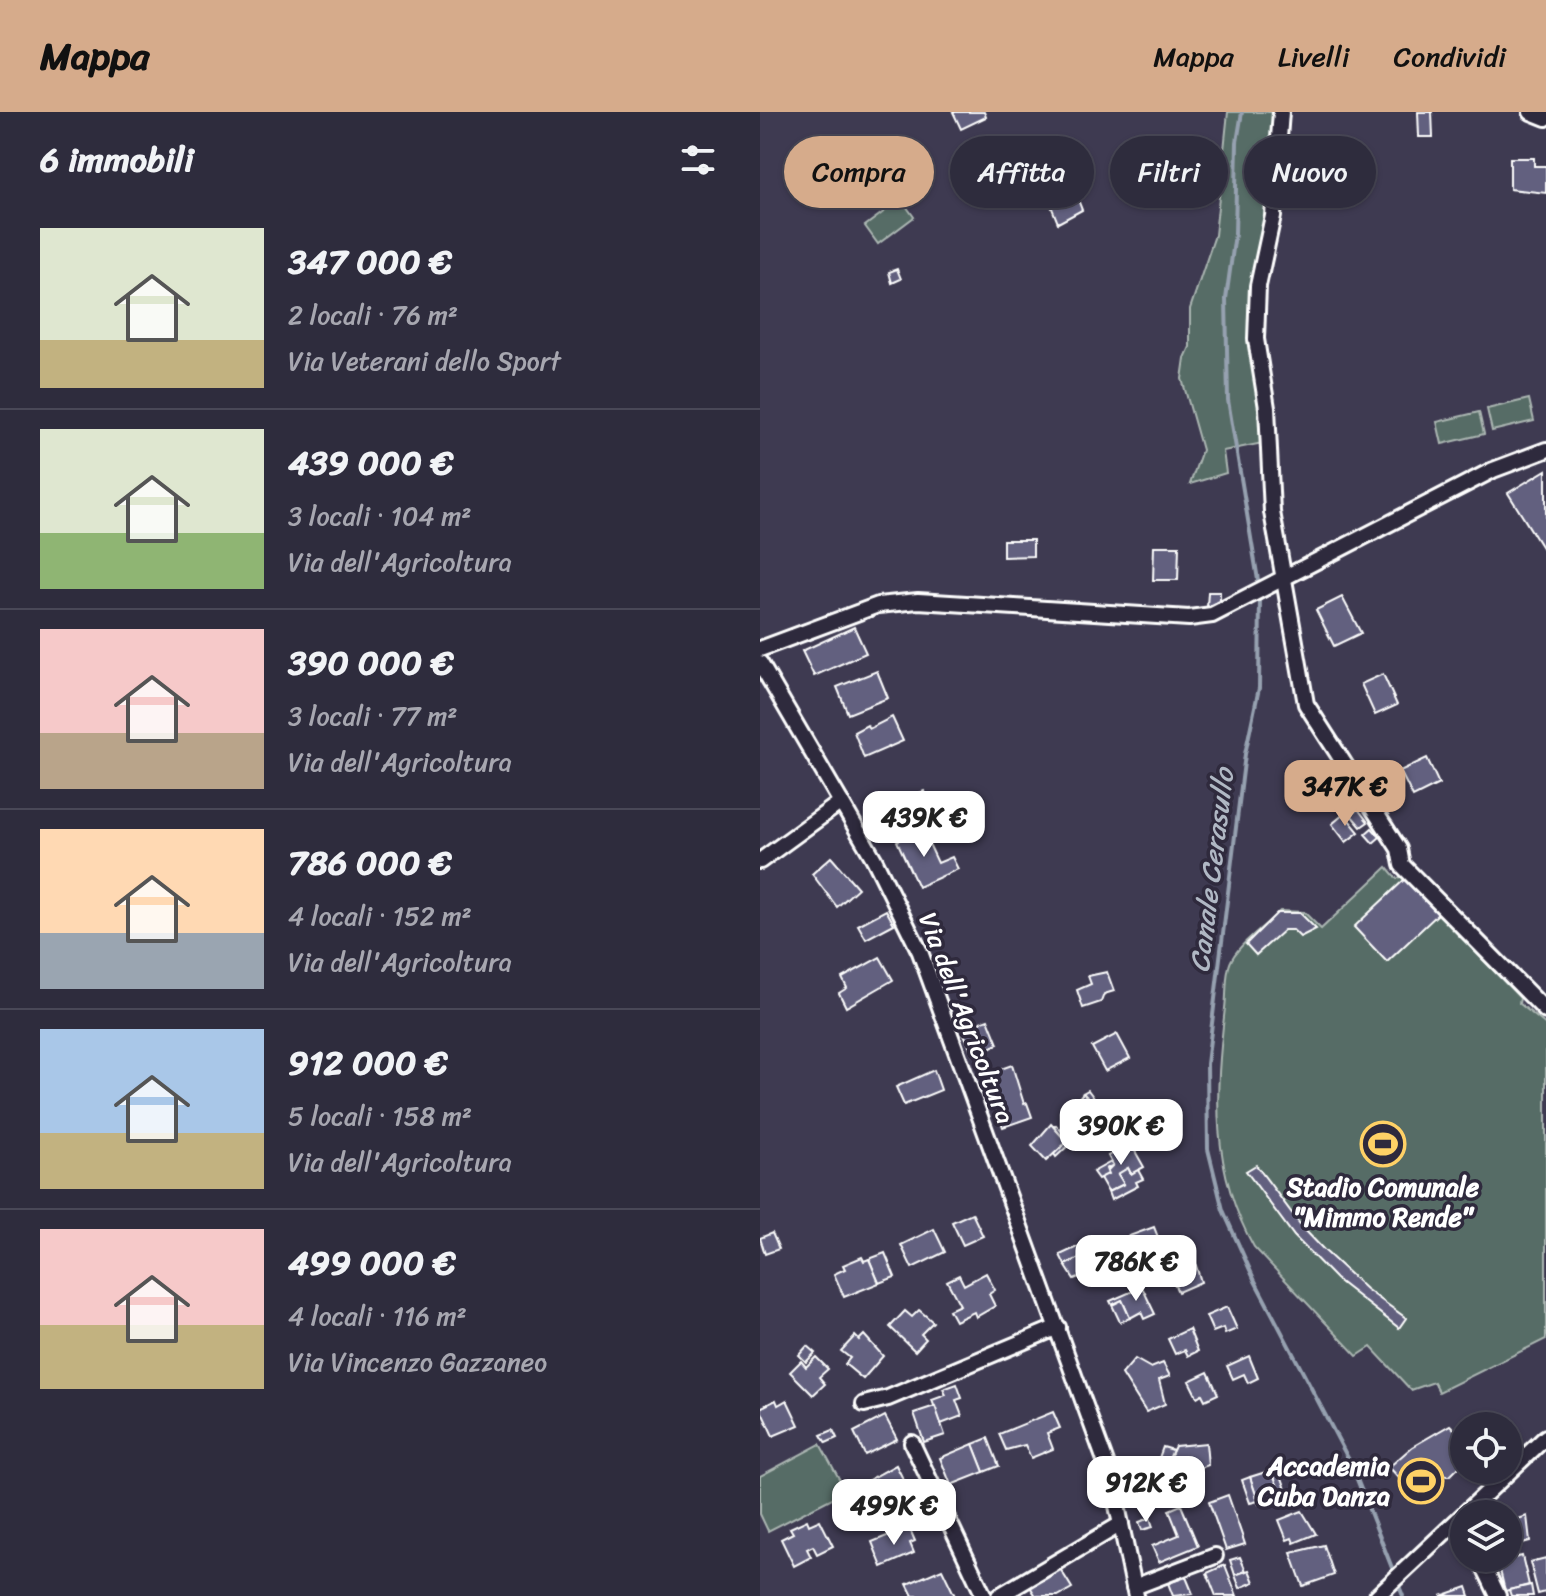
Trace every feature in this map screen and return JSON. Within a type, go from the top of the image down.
[{"type":"street","points":[[1281,112],[1273,216],[1258,286],[1256,339],[1267,408],[1272,512],[1306,704],[1399,849],[1402,865],[1546,1011]]},
{"type":"street","points":[[1531,112],[1546,118]]},
{"type":"street","points":[[760,649],[878,605],[891,603],[918,601],[1189,618],[1212,615],[1493,470],[1546,450]]},
{"type":"street","name":"Via dell'Agricoltura","points":[[760,663],[841,802],[920,952],[1111,1477],[1135,1591]]},
{"type":"street","points":[[760,861],[841,802]]},
{"type":"street","points":[[864,1404],[888,1398],[1058,1327]]},
{"type":"street","points":[[1482,1500],[1546,1437]]},
{"type":"street","points":[[912,1443],[984,1596]]},
{"type":"street","points":[[999,1596],[1121,1524]]},
{"type":"street","points":[[1377,1596],[1450,1530]]},
{"type":"street","points":[[1135,1591],[1215,1556]]},
{"type":"street","points":[[1487,1572],[1498,1596]]},
{"type":"green space","points":[[1228,112],[1275,112],[1273,136],[1244,136],[1244,208],[1265,208],[1252,343],[1263,443],[1223,451],[1226,473],[1190,484],[1202,450],[1182,379],[1190,347],[1190,309],[1215,235],[1218,208],[1228,208],[1228,136],[1225,136]]},
{"type":"green space","points":[[889,208],[908,208],[914,217],[878,244],[865,226]]},
{"type":"green space","points":[[1529,399],[1534,421],[1492,431],[1487,409]]},
{"type":"green space","points":[[1479,412],[1484,434],[1442,444],[1437,422]]},
{"type":"green space","name":"Stadio Comunale \"Mimmo Rende\"","points":[[1387,867],[1397,879],[1401,876],[1405,879],[1520,998],[1519,1003],[1546,1025],[1546,1339],[1439,1392],[1434,1382],[1411,1390],[1371,1347],[1357,1356],[1254,1247],[1230,1189],[1219,1130],[1219,1071],[1227,976],[1232,959],[1247,940],[1280,911],[1304,912],[1321,929]]},
{"type":"green space","points":[[820,1444],[846,1491],[768,1531],[760,1514],[760,1476]]},
{"type":"building","points":[[953,112],[984,112],[986,117],[961,129]]},
{"type":"building","points":[[1418,112],[1432,112],[1433,137],[1419,137]]},
{"type":"building","points":[[1510,158],[1534,158],[1534,166],[1546,166],[1546,193],[1510,189]]},
{"type":"building","points":[[1052,208],[1081,208],[1082,210],[1058,223]]},
{"type":"building","points":[[897,269],[901,279],[892,283],[889,272]]},
{"type":"building","points":[[1546,470],[1546,554],[1508,493]]},
{"type":"building","points":[[1003,540],[1033,540],[1033,556],[1003,557]]},
{"type":"building","points":[[1154,546],[1179,546],[1178,580],[1153,580]]},
{"type":"building","points":[[1208,592],[1220,592],[1220,608],[1207,607]]},
{"type":"building","points":[[1342,597],[1361,633],[1334,646],[1316,610]]},
{"type":"building","points":[[854,627],[866,653],[814,676],[802,651]]},
{"type":"building","points":[[877,671],[888,698],[848,714],[837,687]]},
{"type":"building","points":[[1383,674],[1397,705],[1375,715],[1361,684]]},
{"type":"building","points":[[892,717],[903,741],[864,758],[854,732],[867,725],[869,729]]},
{"type":"building","points":[[1427,758],[1439,784],[1413,797],[1400,771]]},
{"type":"building","points":[[924,791],[928,803],[918,807],[921,815],[912,819],[908,811],[902,814],[897,802]]},
{"type":"building","points":[[1358,809],[1368,822],[1361,827],[1351,815]]},
{"type":"building","points":[[1344,814],[1359,832],[1346,842],[1332,824]]},
{"type":"building","points":[[1372,828],[1380,837],[1373,843],[1365,834]]},
{"type":"building","points":[[922,829],[938,863],[952,857],[958,869],[918,887],[897,841]]},
{"type":"building","points":[[831,857],[858,888],[837,907],[812,874]]},
{"type":"building","points":[[1405,879],[1438,914],[1387,962],[1354,927]]},
{"type":"building","points":[[886,910],[894,924],[866,939],[858,925]]},
{"type":"building","points":[[1277,913],[1300,913],[1316,929],[1300,937],[1293,930],[1284,930],[1256,955],[1246,944]]},
{"type":"building","points":[[880,957],[893,980],[846,1007],[839,993],[847,988],[842,978]]},
{"type":"building","points":[[1107,972],[1114,991],[1104,994],[1101,1002],[1083,1008],[1077,990],[1091,984],[1088,976]]},
{"type":"building","points":[[988,1019],[998,1044],[973,1055],[962,1029]]},
{"type":"building","points":[[1117,1034],[1130,1058],[1105,1071],[1092,1047]]},
{"type":"building","points":[[1012,1065],[1024,1104],[1027,1103],[1032,1117],[1003,1127],[989,1087],[986,1088],[981,1076]]},
{"type":"building","points":[[934,1070],[941,1090],[904,1105],[896,1087]]},
{"type":"building","points":[[1088,1090],[1107,1115],[1090,1130],[1085,1125],[1100,1112],[1083,1093]]},
{"type":"building","points":[[1083,1093],[1100,1112],[1078,1131],[1064,1115]]},
{"type":"building","points":[[1051,1124],[1067,1142],[1046,1161],[1032,1146]]},
{"type":"building","points":[[1056,1125],[1072,1142],[1056,1157],[1054,1154],[1067,1142],[1053,1126]]},
{"type":"building","points":[[1131,1144],[1144,1167],[1131,1174],[1128,1168],[1118,1174],[1124,1184],[1108,1192],[1100,1178],[1113,1165],[1108,1156]]},
{"type":"building","points":[[1111,1162],[1113,1165],[1106,1169],[1108,1174],[1098,1179],[1093,1172]]},
{"type":"building","points":[[1256,1165],[1303,1228],[1324,1250],[1366,1289],[1406,1318],[1399,1328],[1336,1279],[1294,1236],[1246,1171]]},
{"type":"building","points":[[1128,1168],[1131,1174],[1138,1170],[1143,1179],[1136,1182],[1138,1186],[1111,1200],[1108,1192],[1124,1184],[1118,1174]]},
{"type":"building","points":[[972,1213],[983,1236],[963,1245],[952,1222]]},
{"type":"building","points":[[1154,1227],[1161,1245],[1150,1250],[1153,1257],[1132,1266],[1121,1239]]},
{"type":"building","points":[[934,1229],[945,1252],[912,1268],[901,1245]]},
{"type":"building","points":[[772,1233],[779,1249],[765,1254],[760,1238]]},
{"type":"building","points":[[1090,1241],[1095,1251],[1065,1265],[1060,1255]]},
{"type":"building","points":[[1096,1250],[1104,1267],[1074,1279],[1065,1265]]},
{"type":"building","points":[[885,1253],[895,1277],[879,1283],[869,1259]]},
{"type":"building","points":[[862,1257],[864,1261],[869,1259],[879,1283],[844,1297],[834,1274],[845,1269],[843,1265]]},
{"type":"building","points":[[1194,1259],[1201,1282],[1178,1292],[1168,1271]]},
{"type":"building","points":[[986,1273],[995,1290],[989,1294],[995,1306],[976,1317],[974,1312],[955,1321],[949,1310],[960,1305],[947,1281],[959,1275],[964,1285]]},
{"type":"building","points":[[1142,1287],[1155,1314],[1144,1319],[1141,1312],[1130,1318],[1122,1300],[1112,1305],[1110,1301]]},
{"type":"building","points":[[1122,1300],[1130,1318],[1120,1322],[1112,1305]]},
{"type":"building","points":[[1227,1307],[1237,1329],[1225,1334],[1223,1328],[1213,1332],[1206,1316]]},
{"type":"building","points":[[919,1310],[933,1322],[921,1334],[926,1339],[915,1351],[890,1327],[905,1311],[912,1317]]},
{"type":"building","points":[[1189,1329],[1198,1351],[1188,1356],[1185,1350],[1175,1354],[1168,1339]]},
{"type":"building","points":[[864,1335],[883,1356],[863,1379],[845,1364],[850,1358],[841,1351],[855,1336],[859,1340]]},
{"type":"building","points":[[807,1346],[815,1353],[806,1362],[799,1355]]},
{"type":"building","points":[[1249,1356],[1258,1378],[1248,1383],[1244,1374],[1233,1379],[1227,1366]]},
{"type":"building","points":[[816,1357],[828,1369],[819,1377],[825,1384],[813,1395],[790,1372],[801,1361],[806,1367]]},
{"type":"building","points":[[1135,1359],[1151,1368],[1163,1363],[1170,1376],[1159,1380],[1165,1404],[1146,1412],[1122,1374]]},
{"type":"building","points":[[1208,1372],[1218,1394],[1205,1400],[1202,1394],[1197,1397],[1189,1381]]},
{"type":"building","points":[[957,1384],[962,1398],[956,1400],[962,1416],[941,1424],[932,1400],[946,1395],[943,1389]]},
{"type":"building","points":[[776,1400],[778,1405],[787,1400],[799,1425],[773,1436],[760,1408]]},
{"type":"building","points":[[935,1406],[945,1435],[924,1442],[914,1413]]},
{"type":"building","points":[[1053,1412],[1060,1428],[1047,1433],[1053,1449],[1031,1458],[1025,1445],[1006,1450],[999,1434]]},
{"type":"building","points":[[885,1416],[897,1439],[865,1455],[854,1432]]},
{"type":"building","points":[[1450,1425],[1450,1476],[1446,1476],[1434,1463],[1411,1491],[1389,1467],[1412,1447]]},
{"type":"building","points":[[833,1430],[837,1438],[826,1443],[821,1435]]},
{"type":"building","points":[[988,1438],[999,1466],[984,1472],[973,1444]]},
{"type":"building","points":[[1206,1443],[1208,1465],[1181,1475],[1176,1461],[1168,1461],[1175,1446]]},
{"type":"building","points":[[973,1444],[984,1472],[951,1485],[940,1458]]},
{"type":"building","points":[[1163,1447],[1173,1450],[1168,1461],[1176,1461],[1173,1468],[1155,1469]]},
{"type":"building","points":[[896,1465],[909,1491],[881,1502],[869,1480]]},
{"type":"building","points":[[1278,1467],[1286,1489],[1279,1491],[1272,1470]]},
{"type":"building","points":[[1272,1470],[1281,1497],[1259,1504],[1250,1477]]},
{"type":"building","points":[[1250,1477],[1258,1501],[1250,1503],[1242,1480]]},
{"type":"building","points":[[909,1491],[915,1500],[906,1505],[901,1495]]},
{"type":"building","points":[[1228,1495],[1245,1544],[1226,1550],[1209,1502]]},
{"type":"building","points":[[1181,1505],[1198,1546],[1159,1562],[1152,1546],[1179,1535],[1169,1510]]},
{"type":"building","points":[[1302,1511],[1316,1534],[1294,1543],[1292,1538],[1287,1540],[1279,1520]]},
{"type":"building","points":[[1527,1516],[1530,1541],[1522,1543],[1522,1518]]},
{"type":"building","points":[[1150,1518],[1153,1527],[1142,1530],[1139,1522]]},
{"type":"building","points":[[807,1520],[809,1525],[820,1520],[833,1546],[817,1554],[813,1546],[807,1549],[811,1557],[794,1566],[781,1539],[793,1533],[790,1528]]},
{"type":"building","points":[[909,1527],[915,1541],[910,1543],[914,1553],[882,1567],[872,1542]]},
{"type":"building","points":[[1324,1545],[1334,1575],[1303,1586],[1291,1553]]},
{"type":"building","points":[[1522,1556],[1529,1585],[1505,1591],[1500,1572],[1522,1572]]},
{"type":"building","points":[[1240,1557],[1246,1571],[1235,1575],[1230,1560]]},
{"type":"building","points":[[1546,1558],[1546,1592],[1538,1594],[1530,1562]]},
{"type":"building","points":[[1225,1565],[1237,1596],[1216,1596],[1207,1573]]},
{"type":"building","points":[[1059,1567],[1072,1588],[1058,1596],[1036,1596],[1029,1585]]},
{"type":"building","points":[[942,1569],[955,1596],[913,1596],[907,1584]]},
{"type":"building","points":[[1249,1570],[1254,1582],[1240,1588],[1235,1575]]},
{"type":"building","points":[[1186,1577],[1193,1594],[1173,1596],[1168,1583]]},
{"type":"building","points":[[1531,1585],[1533,1596],[1511,1596],[1509,1590]]},
{"type":"building","points":[[1467,1587],[1470,1596],[1441,1596]]},
{"type":"waterway","name":"Canale Cerasullo","points":[[1242,112],[1237,142],[1235,234],[1226,299],[1228,400],[1259,586]]},
{"type":"waterway","name":"Canale Cerasullo","points":[[1260,595],[1259,688],[1245,754],[1207,1064],[1208,1149],[1223,1210],[1255,1281],[1351,1464],[1394,1573]]},
{"type":"waterway","name":"Canale Cerasullo","points":[[1397,1581],[1403,1596]]},
{"type":"place","name":"Stadio Comunale \"Mimmo Rende\"","points":[[1383,1144]]},
{"type":"place","name":"Accademia Cuba Danza","points":[[1421,1481]]}]
